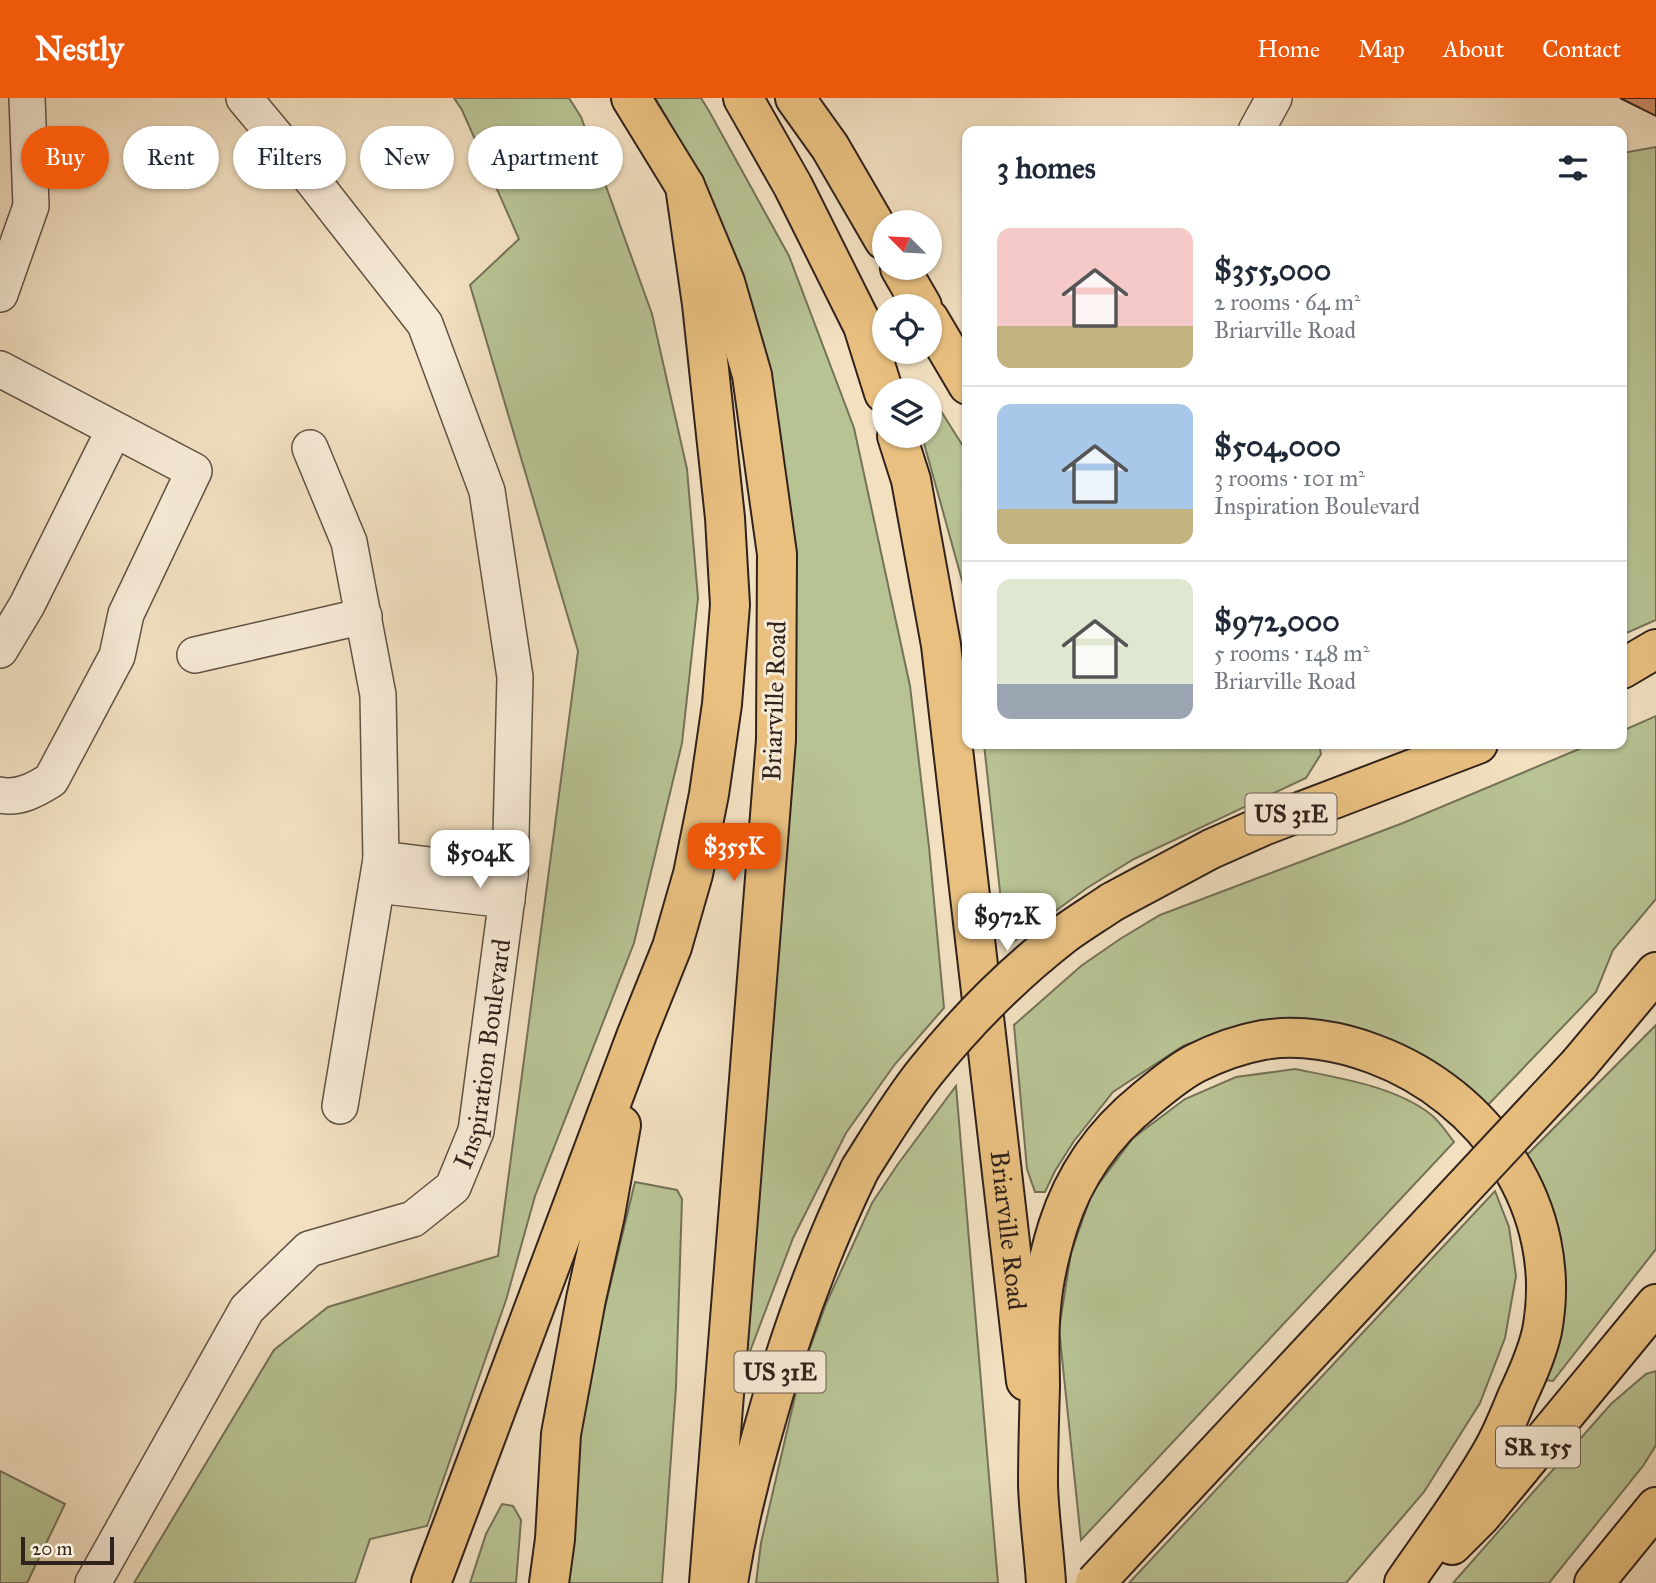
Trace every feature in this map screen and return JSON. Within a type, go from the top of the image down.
[{"type":"main road","name":"Briarville Road","points":[[631,98],[685,186],[724,282],[752,375],[777,554],[776,740],[709,1583]]},
{"type":"main road","points":[[743,98],[793,186],[863,326],[879,378]]},
{"type":"main road","points":[[795,98],[830,147],[872,219]]},
{"type":"main road","points":[[431,1583],[672,947],[693,874],[709,794],[722,704],[730,606],[725,518],[702,304],[685,186]]},
{"type":"main road","points":[[942,340],[962,375]]},
{"type":"main road","name":"Briarville Road","points":[[901,448],[911,480],[941,645],[1038,1487]]},
{"type":"main road","name":"US 31E","points":[[728,1583],[737,1532],[773,1393],[838,1213],[860,1169],[895,1114],[925,1072],[965,1026],[1018,974],[1065,934],[1112,902],[1211,849],[1263,825],[1465,749]]},
{"type":"main road","points":[[1095,1583],[1579,1064],[1656,972]]},
{"type":"main road","points":[[549,1583],[555,1539],[561,1434],[586,1299],[606,1215],[637,1034]]},
{"type":"main road","points":[[1046,1583],[1038,1487],[1041,1308],[1048,1263],[1059,1224],[1084,1167],[1130,1112],[1196,1063],[1264,1040],[1292,1038],[1353,1046],[1391,1060],[1445,1091],[1469,1112],[1497,1144],[1528,1199],[1539,1233],[1546,1268],[1546,1294],[1542,1331],[1532,1364],[1495,1447],[1404,1583]]},
{"type":"main road","name":"SR 155","points":[[1414,1583],[1481,1516],[1656,1304]]},
{"type":"main road","points":[[1594,1583],[1656,1507]]},
{"type":"street","points":[[0,294],[31,206],[27,98]]},
{"type":"street","name":"Inspiration Boulevard","points":[[93,1583],[247,1309],[309,1249],[413,1219],[453,1187],[476,1131],[509,887],[515,677],[487,491],[425,324],[244,98]]},
{"type":"street","points":[[1259,126],[1274,98]]},
{"type":"street","points":[[0,369],[194,471],[126,614],[117,656],[51,780],[28,793],[0,795]]},
{"type":"street","points":[[0,650],[27,605],[114,430]]},
{"type":"street","points":[[310,448],[349,542],[378,695],[379,872],[340,1106]]},
{"type":"street","points":[[195,655],[364,616]]},
{"type":"street","points":[[379,872],[509,887]]},
{"type":"green space","points":[[454,98],[569,98],[584,126],[469,126]]},
{"type":"green space","points":[[655,98],[701,98],[709,111],[789,256],[854,428],[910,686],[944,1008],[895,1064],[846,1133],[793,1238],[746,1362],[792,681],[732,281],[667,118]]},
{"type":"green space","points":[[1656,147],[1656,620],[1627,633],[1627,152]]},
{"type":"green space","points":[[497,189],[607,189],[652,314],[687,469],[698,598],[682,743],[634,943],[535,1196],[506,1300],[427,1526],[370,1539],[355,1583],[134,1583],[274,1350],[328,1307],[498,1256],[578,651],[470,285],[519,239]]},
{"type":"green space","points":[[942,413],[962,444],[962,580],[925,448],[942,448]]},
{"type":"green space","points":[[1656,716],[1656,899],[1613,950],[1596,992],[1486,1107],[1463,1084],[1218,1033],[1183,1046],[1113,1092],[1074,1141],[1045,1192],[1035,1192],[1027,1169],[1014,1025],[1081,966],[1160,915],[1403,823],[1579,749],[1627,749],[1627,729]]},
{"type":"green space","points":[[985,749],[1320,749],[1321,754],[1306,778],[1134,859],[1087,888],[1006,947]]},
{"type":"green space","points":[[1656,1025],[1656,1249],[1553,1381],[1545,1380],[1523,1159]]},
{"type":"green space","points":[[1295,1069],[1365,1084],[1399,1096],[1433,1116],[1454,1142],[1081,1540],[1059,1329],[1071,1253],[1092,1193],[1133,1138],[1185,1099],[1236,1077]]},
{"type":"green space","points":[[956,1086],[998,1583],[756,1583],[761,1543],[800,1375],[826,1304],[872,1203]]},
{"type":"green space","points":[[635,1182],[677,1190],[682,1199],[676,1387],[662,1583],[563,1583],[577,1446],[590,1369]]},
{"type":"green space","points":[[1495,1191],[1509,1227],[1516,1276],[1505,1338],[1480,1403],[1424,1492],[1346,1583],[1129,1583]]},
{"type":"green space","points":[[1656,1371],[1656,1445],[1643,1466],[1549,1583],[1453,1583],[1611,1404],[1646,1374]]},
{"type":"green space","points":[[0,1471],[65,1504],[27,1583],[0,1583]]},
{"type":"green space","points":[[502,1504],[513,1506],[521,1520],[516,1583],[470,1583],[486,1534]]},
{"type":"building","points":[[1620,98],[1656,98],[1656,116]]}]
